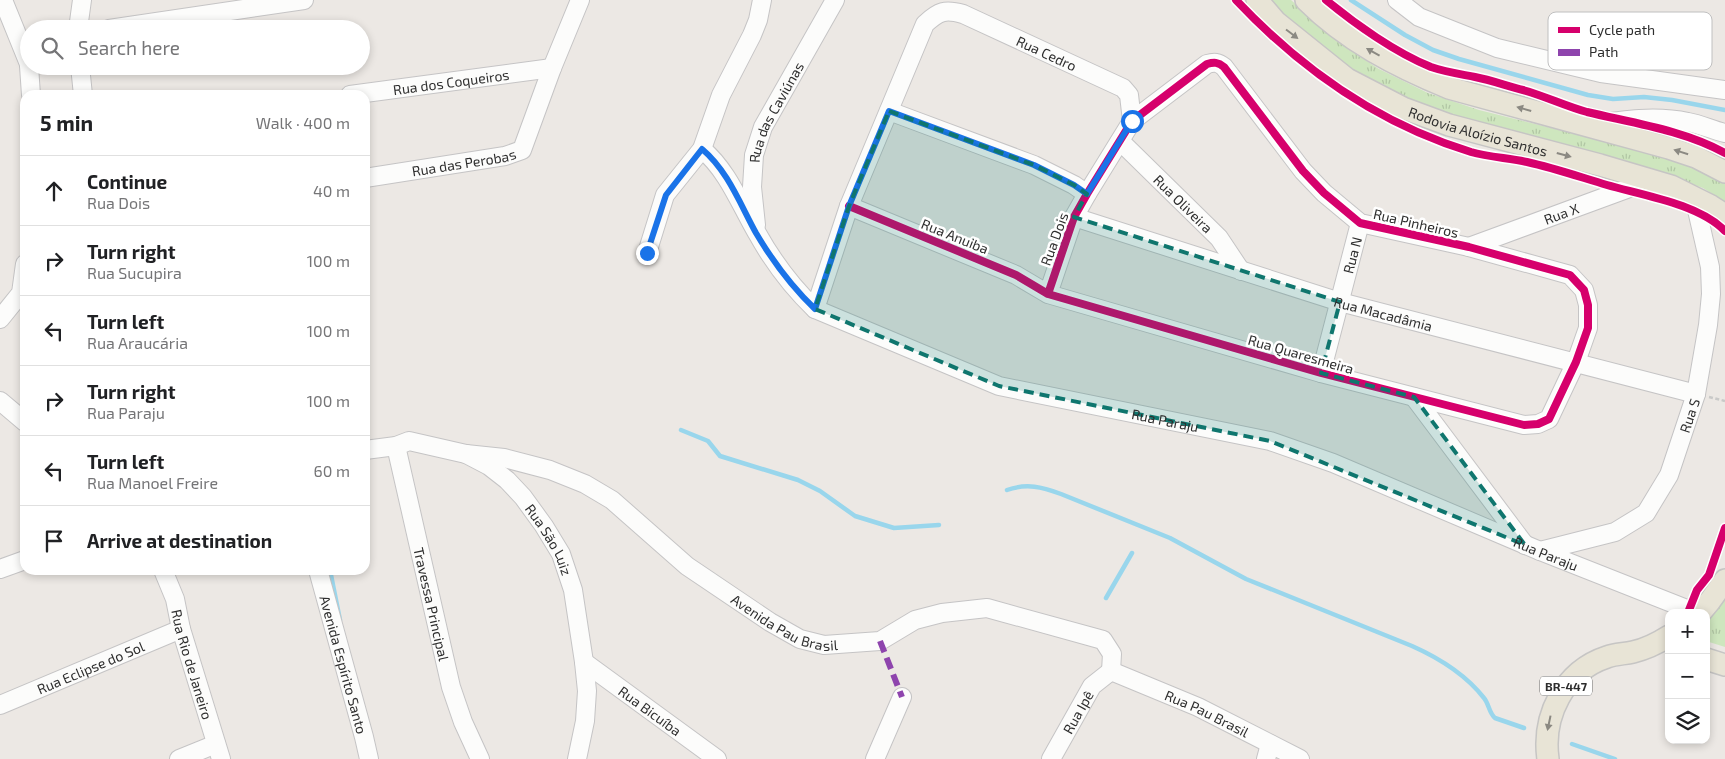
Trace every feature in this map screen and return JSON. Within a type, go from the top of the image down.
[{"type":"main road","name":"Rodovia Aloízio Santos","points":[[1257,0],[1276,22],[1347,79],[1403,108],[1449,125],[1671,186],[1725,215]]},
{"type":"main road","points":[[1306,0],[1348,37],[1420,76],[1449,88],[1696,157],[1725,172]]},
{"type":"main road","points":[[1702,609],[1725,580]]},
{"type":"main road","points":[[1632,652],[1665,638]]},
{"type":"main road","name":"BR-447","points":[[1548,759],[1546,734],[1553,707],[1574,677],[1594,662],[1616,654],[1665,652]]},
{"type":"main road","points":[[1710,660],[1725,665]]},
{"type":"street","points":[[3,0],[20,42]]},
{"type":"street","points":[[79,20],[82,0]]},
{"type":"street","points":[[182,18],[190,0]]},
{"type":"street","points":[[169,20],[302,0]]},
{"type":"street","name":"Rua das Perobas","points":[[370,177],[505,156],[522,150],[552,68],[580,0]]},
{"type":"street","points":[[647,253],[666,195],[702,149],[721,95],[752,35],[758,20],[762,0]]},
{"type":"street","name":"Rua das Caviúnas","points":[[758,235],[752,187],[754,155],[763,127],[835,0]]},
{"type":"street","points":[[1397,0],[1419,17],[1497,48],[1548,60]]},
{"type":"street","name":"Rua Cedro","points":[[889,111],[925,24],[936,14],[949,10],[964,14],[1123,88],[1129,95],[1132,121]]},
{"type":"street","name":"Rua Pinheiros","points":[[1207,64],[1213,62],[1224,67],[1304,171],[1324,193],[1360,223],[1469,248],[1570,275],[1584,290],[1588,304],[1588,328],[1576,362]]},
{"type":"street","name":"Rua Dois","points":[[1048,294],[1074,217],[1132,121],[1207,64]]},
{"type":"street","name":"Rua dos Coqueiros","points":[[370,92],[552,68]]},
{"type":"street","points":[[1589,70],[1725,90]]},
{"type":"street","points":[[30,75],[31,90]]},
{"type":"street","points":[[81,75],[82,90]]},
{"type":"street","points":[[815,309],[849,206],[889,111],[1034,165],[1074,185],[1087,194]]},
{"type":"street","points":[[1588,126],[1661,118],[1689,122],[1725,133]]},
{"type":"street","name":"Rua Oliveira","points":[[1120,141],[1219,238],[1241,271]]},
{"type":"street","name":"Rua Paraju","points":[[702,149],[715,160],[758,235],[796,292],[815,309],[999,386],[1270,440],[1333,463],[1532,548],[1688,609]]},
{"type":"street","name":"Rua X","points":[[1469,248],[1651,180]]},
{"type":"street","name":"Rua S","points":[[1532,548],[1615,532],[1646,512],[1669,475],[1696,394],[1711,294],[1710,267],[1694,198]]},
{"type":"street","name":"Rua Anuiba","points":[[849,206],[1016,275],[1048,294]]},
{"type":"street","name":"Rua Macadâmia","points":[[1074,217],[1340,302],[1696,394]]},
{"type":"street","name":"Rua N","points":[[1320,373],[1360,223]]},
{"type":"street","points":[[0,319],[20,294]]},
{"type":"street","name":"Rua Quaresmeira","points":[[1048,294],[1320,373],[1524,425],[1538,424],[1549,419],[1576,362]]},
{"type":"street","points":[[1414,397],[1532,548]]},
{"type":"street","points":[[0,401],[20,418]]},
{"type":"street","name":"Rua São Luiz","points":[[370,449],[396,446],[408,441],[466,454],[489,466],[518,491],[544,526],[561,554],[573,590],[584,662],[587,691],[585,721],[577,759]]},
{"type":"street","name":"Travessa Principal","points":[[396,446],[451,687],[480,759]]},
{"type":"street","name":"Avenida Pau Brasil","points":[[466,454],[504,458],[550,470],[585,484],[612,500],[687,566],[770,622],[800,639],[824,645],[880,641],[915,620],[942,612],[987,608],[1102,640],[1112,654],[1111,671]]},
{"type":"street","points":[[0,569],[20,562]]},
{"type":"street","name":"Rua Rio de Janeiro","points":[[165,575],[175,598],[181,629],[218,751]]},
{"type":"street","name":"Avenida Espírito Santo","points":[[319,575],[369,759]]},
{"type":"street","name":"Rua Eclipse do Sol","points":[[0,705],[181,629]]},
{"type":"street","name":"Rua Bicuíba","points":[[584,662],[699,753],[717,759]]},
{"type":"street","name":"Rua Pau Brasil","points":[[1111,671],[1229,722],[1268,752],[1300,759]]},
{"type":"street","name":"Rua Ipê","points":[[1051,759],[1092,686],[1111,671]]},
{"type":"street","points":[[874,759],[902,697]]},
{"type":"street","points":[[179,759],[218,751]]},
{"type":"highlighted area","points":[[889,111],[1034,165],[1074,185],[1087,194],[1074,217],[1340,302],[1321,373],[1414,397],[1525,545],[1270,441],[999,386],[815,309],[849,206]]},
{"type":"green space","points":[[1265,0],[1291,0],[1333,38],[1356,54],[1379,69],[1428,93],[1479,110],[1672,158],[1725,181],[1725,202],[1703,188],[1667,175],[1448,119],[1346,69]]},
{"type":"green space","points":[[1725,598],[1725,647],[1710,642],[1710,615]]},
{"type":"waterway","points":[[1351,0],[1405,35],[1433,50],[1459,59],[1588,95],[1613,99],[1644,97],[1672,100],[1725,110]]},
{"type":"waterway","points":[[681,430],[708,441],[720,456],[798,480],[820,491],[855,516],[894,528],[939,525]]},
{"type":"waterway","points":[[1007,490],[1028,486],[1047,489],[1061,494],[1170,538],[1246,579],[1412,646],[1442,662],[1469,682],[1484,698],[1491,714],[1495,718],[1524,728]]},
{"type":"waterway","points":[[1106,598],[1132,553]]},
{"type":"waterway","points":[[331,575],[340,620]]},
{"type":"waterway","points":[[1572,744],[1615,759]]},
{"type":"marked path","points":[[880,641],[902,697]]},
{"type":"cycle path","points":[[1236,0],[1287,49],[1315,71],[1373,110],[1405,126],[1471,152],[1537,164],[1685,207],[1701,214],[1725,231]]},
{"type":"cycle path","points":[[1326,0],[1376,37],[1404,54],[1431,67],[1523,90],[1587,112],[1675,133],[1692,138],[1725,153]]},
{"type":"cycle path","points":[[849,206],[1016,275],[1048,294],[1321,373],[1524,425],[1538,424],[1549,419],[1576,362],[1588,328],[1588,305],[1584,290],[1570,275],[1469,247],[1360,223],[1324,193],[1303,171],[1224,67],[1216,63],[1207,64],[1132,121],[1074,217],[1048,294]]},
{"type":"cycle path","points":[[1689,609],[1697,590],[1709,575],[1725,528]]},
{"type":"route","points":[[647,253],[666,195],[702,149],[715,160],[758,235],[796,292],[815,309],[849,206],[889,111],[1034,165],[1074,185],[1087,194],[1132,121]]}]
